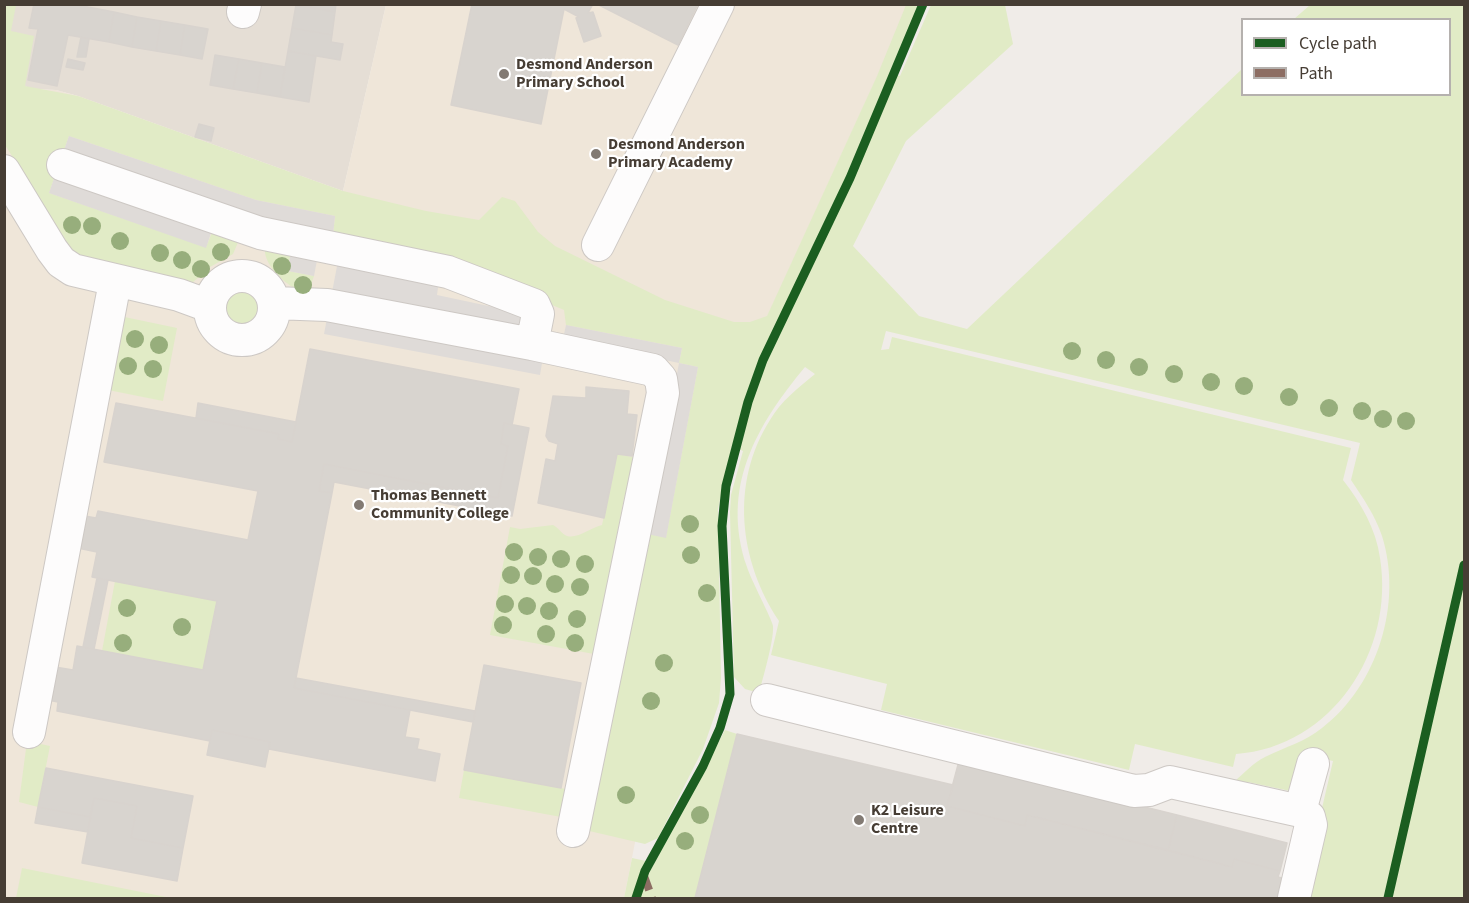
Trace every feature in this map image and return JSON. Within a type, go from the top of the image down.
[{"type":"lane","points":[[598,245],[718,4]]},
{"type":"lane","points":[[63,165],[260,233],[448,272],[534,304],[538,314],[532,344]]},
{"type":"lane","points":[[4,171],[61,262],[73,270],[179,296],[209,306]]},
{"type":"lane","points":[[248,277],[260,233]]},
{"type":"lane","points":[[248,277],[264,285],[274,303],[270,324],[264,333],[243,341],[223,335],[215,327],[209,306],[218,287],[226,280],[248,277]]},
{"type":"lane","points":[[29,732],[115,282]]},
{"type":"lane","points":[[274,303],[327,305],[532,344],[653,370],[661,380],[663,393],[573,831]]},
{"type":"lane","points":[[767,700],[1134,791],[1149,790],[1170,782],[1300,811],[1308,817],[1311,825],[1294,898]]},
{"type":"lane","points":[[1300,811],[1313,764]]},
{"type":"shaded area","points":[[5,5],[386,5],[343,191],[78,96],[56,90],[33,89],[5,79]]},
{"type":"shaded area","name":"Thomas Bennett Community College","points":[[386,5],[910,5],[748,359],[641,812],[624,898],[5,898],[5,79],[33,89],[56,90],[78,96],[343,191]]},
{"type":"shaded area","points":[[69,136],[256,200],[335,216],[333,235],[318,255],[314,276],[288,271],[291,250],[212,230],[206,248],[49,193]]},
{"type":"shaded area","points":[[338,261],[439,280],[437,295],[526,314],[543,357],[540,375],[324,334]]},
{"type":"shaded area","points":[[566,325],[682,348],[679,363],[563,339]]},
{"type":"shaded area","points":[[679,363],[698,367],[666,538],[647,534]]},
{"type":"green space","points":[[16,5],[11,31],[34,36],[25,86],[78,96],[343,191],[426,211],[479,220],[502,197],[515,201],[538,232],[555,246],[665,300],[734,322],[750,322],[767,316],[877,76],[906,5],[918,5],[891,73],[900,76],[931,5],[1005,5],[1013,44],[906,141],[853,246],[919,316],[967,329],[1241,70],[1241,96],[1451,96],[1451,18],[1295,18],[1310,5],[1464,5],[1464,898],[1301,898],[1333,761],[1306,755],[1290,791],[1248,782],[1234,782],[1261,759],[1315,733],[1342,710],[1358,689],[1371,666],[1381,641],[1387,615],[1388,562],[1376,521],[1351,480],[1360,443],[886,331],[881,350],[889,349],[892,337],[1351,448],[1343,480],[1362,507],[1375,537],[1380,558],[1382,593],[1377,627],[1366,659],[1350,688],[1328,713],[1301,734],[1270,747],[1236,754],[1233,767],[1135,744],[1129,770],[881,710],[887,684],[771,655],[779,621],[765,598],[748,548],[744,522],[745,495],[749,470],[757,444],[774,413],[815,374],[805,367],[771,412],[758,435],[741,485],[738,511],[740,538],[749,573],[773,626],[770,650],[759,693],[745,689],[734,677],[730,512],[731,495],[743,451],[732,446],[718,509],[721,678],[719,703],[703,749],[658,838],[645,844],[585,830],[647,534],[666,537],[698,367],[679,363],[682,348],[566,325],[564,310],[523,293],[333,235],[335,216],[256,200],[69,136],[49,193],[206,247],[213,230],[239,240],[233,254],[210,267],[192,283],[77,258],[5,145],[5,6]]},
{"type":"green space","points":[[265,249],[291,250],[288,271],[314,276],[308,293],[294,288],[280,277],[269,263]]},
{"type":"green space","points":[[242,289],[255,294],[260,307],[255,320],[242,325],[229,320],[224,307],[229,294]]},
{"type":"green space","points":[[115,315],[177,328],[163,401],[103,389]]},
{"type":"green space","points":[[617,454],[638,458],[624,498],[594,654],[490,635],[510,527],[520,529],[553,525],[563,534],[574,536],[602,525]]},
{"type":"green space","points":[[115,581],[217,601],[203,670],[102,651]]},
{"type":"green space","points":[[725,730],[737,734],[695,898],[639,898],[649,873]]},
{"type":"green space","points":[[27,741],[50,746],[38,807],[19,802]]},
{"type":"green space","points":[[464,770],[566,789],[561,817],[459,798]]},
{"type":"green space","points":[[632,858],[646,861],[633,898],[624,898]]},
{"type":"green space","points":[[22,868],[171,898],[16,898]]},
{"type":"building","points":[[34,4],[72,4],[114,12],[109,42],[68,35],[57,86],[28,80],[38,29],[29,28]]},
{"type":"building","points":[[296,4],[336,4],[335,12]]},
{"type":"building","name":"Desmond Anderson Primary School","points":[[472,4],[593,4],[588,13],[593,12],[601,36],[584,42],[576,18],[579,17],[564,9],[541,124],[451,105]]},
{"type":"building","name":"Desmond Anderson Primary School","points":[[597,4],[698,4],[678,45]]},
{"type":"building","points":[[296,5],[335,12],[332,35],[292,28]]},
{"type":"building","points":[[114,12],[137,17],[132,47],[109,42]]},
{"type":"building","points":[[137,17],[161,21],[156,51],[132,47]]},
{"type":"building","points":[[161,21],[185,25],[180,55],[156,51]]},
{"type":"building","points":[[185,25],[208,29],[202,59],[180,55]]},
{"type":"building","points":[[292,28],[332,35],[331,42],[343,44],[340,60],[288,51]]},
{"type":"building","points":[[81,37],[89,39],[86,57],[77,57]]},
{"type":"building","points":[[288,51],[316,56],[309,102],[280,97]]},
{"type":"building","points":[[215,55],[239,59],[233,89],[210,85]]},
{"type":"building","points":[[68,59],[85,63],[83,70],[66,67]]},
{"type":"building","points":[[239,59],[262,63],[257,93],[233,89]]},
{"type":"building","points":[[262,63],[285,67],[280,97],[257,93]]},
{"type":"building","points":[[199,124],[214,128],[211,141],[195,137]]},
{"type":"building","points":[[310,349],[519,389],[512,425],[504,423],[501,444],[508,446],[498,498],[324,464],[319,491],[332,493],[294,688],[410,710],[405,737],[419,739],[417,749],[440,754],[435,781],[269,749],[270,742],[212,730],[210,741],[57,711],[58,702],[43,699],[49,666],[73,670],[77,646],[203,670],[217,601],[92,577],[97,552],[73,547],[79,515],[96,518],[98,511],[248,540],[258,491],[104,462],[116,403],[279,434],[278,439],[292,442]]},
{"type":"building","points":[[586,387],[629,391],[627,414],[637,415],[632,456],[617,454],[604,518],[538,503],[546,459],[555,461],[558,444],[549,441],[546,436],[553,396],[586,398]]},
{"type":"building","points":[[198,403],[296,422],[292,442],[278,439],[279,434],[196,418]]},
{"type":"building","points":[[504,423],[529,428],[512,516],[334,482],[332,493],[319,491],[324,464],[498,498],[508,446],[501,444]]},
{"type":"building","points":[[97,578],[108,580],[94,649],[83,647]]},
{"type":"building","points":[[484,665],[581,683],[561,788],[464,770]]},
{"type":"building","points":[[296,678],[475,711],[473,722],[294,688]]},
{"type":"building","points":[[212,730],[270,742],[265,767],[207,755]]},
{"type":"building","name":"K2 Leisure Centre","points":[[737,734],[953,785],[947,806],[1025,826],[1027,815],[1232,867],[1234,859],[1280,871],[1278,877],[1282,878],[1277,898],[695,898]]},
{"type":"building","points":[[959,761],[1177,815],[1168,850],[1027,815],[1025,826],[947,806]]},
{"type":"building","points":[[46,768],[193,796],[183,848],[131,838],[137,806],[94,798],[90,817],[38,807]]},
{"type":"building","points":[[94,798],[137,806],[131,838],[183,848],[177,881],[82,863]]},
{"type":"building","points":[[38,807],[90,817],[88,832],[35,823]]},
{"type":"building","points":[[1177,815],[1287,843],[1280,871],[1234,859],[1232,867],[1168,850]]},
{"type":"marked path","points":[[644,876],[652,898]]},
{"type":"cycle path","points":[[636,898],[645,871],[703,766],[720,728],[730,694],[722,526],[726,486],[748,402],[763,360],[850,178],[923,4]]},
{"type":"cycle path","points":[[1388,898],[1464,565]]},
{"type":"place","name":"Desmond Anderson Primary School","points":[[504,74]]},
{"type":"place","name":"Desmond Anderson Primary Academy","points":[[596,154]]},
{"type":"place","name":"Thomas Bennett Community College","points":[[359,505]]},
{"type":"place","name":"K2 Leisure Centre","points":[[859,820]]}]
